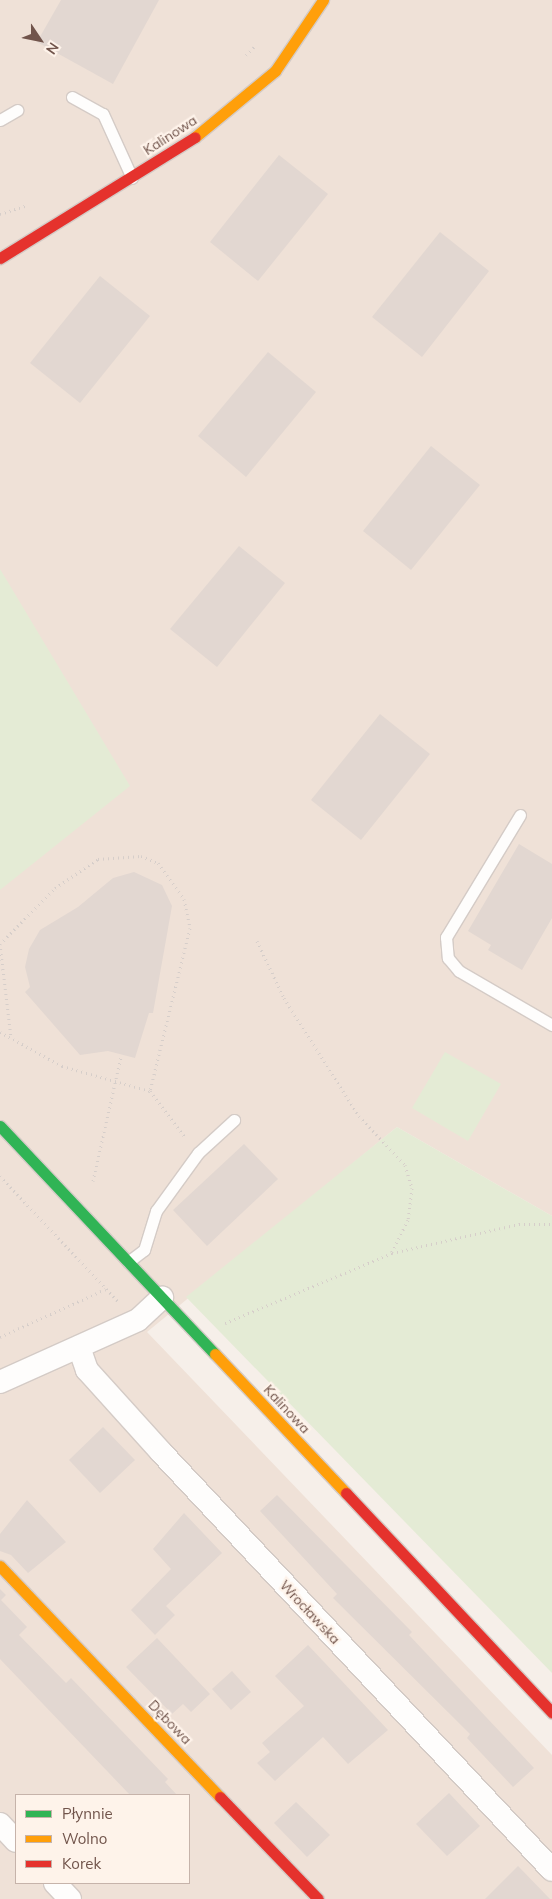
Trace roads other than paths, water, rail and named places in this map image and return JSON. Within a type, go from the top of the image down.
[{"type":"street","name":"Kalinowa","points":[[0,258],[132,178],[207,129],[275,71],[323,0]]},
{"type":"street","name":"Kalinowa","points":[[0,1126],[552,1712]]},
{"type":"street","points":[[0,1382],[138,1320],[162,1298]]},
{"type":"street","name":"Wrocławska","points":[[79,1347],[87,1370],[161,1452],[552,1870]]},
{"type":"street","name":"Dębowa","points":[[0,1566],[318,1899]]},
{"type":"street","points":[[0,1824],[15,1840]]},
{"type":"street","points":[[56,1884],[70,1899]]},
{"type":"lane","points":[[72,97],[104,114],[132,178]]},
{"type":"lane","points":[[0,120],[17,110]]},
{"type":"lane","points":[[520,815],[446,937],[448,958],[460,971],[552,1025]]},
{"type":"lane","points":[[128,1262],[144,1250],[156,1211],[198,1153],[234,1120]]}]
